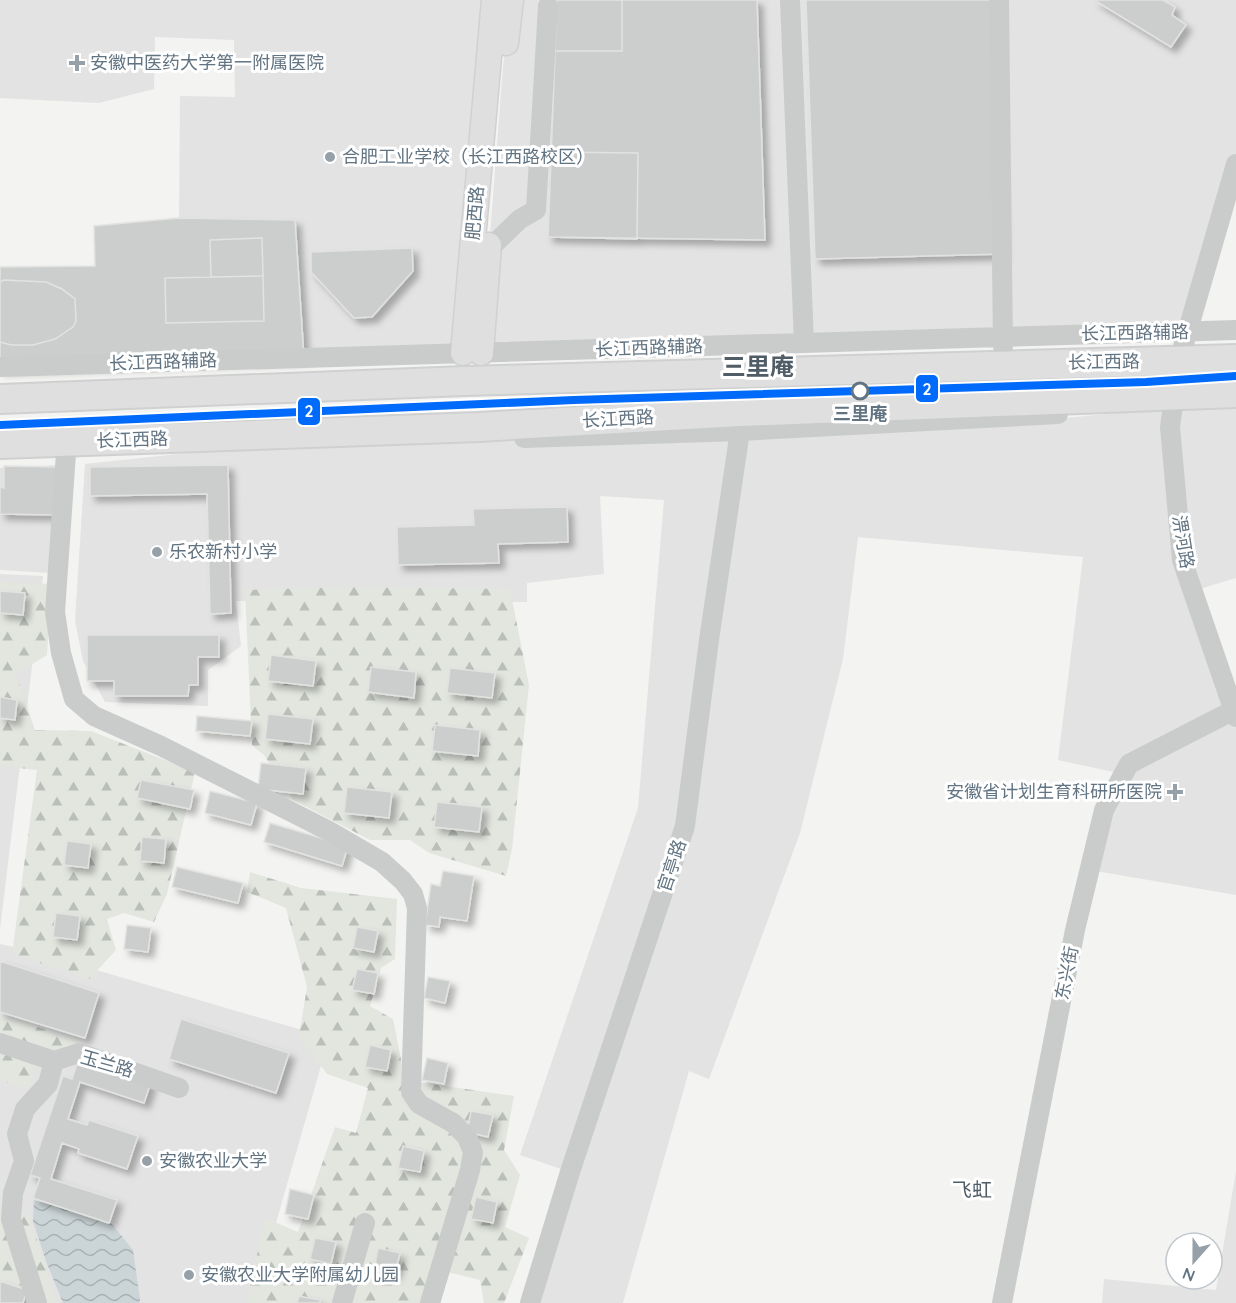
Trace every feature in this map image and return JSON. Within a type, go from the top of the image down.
[{"type":"highway","name":"长江西路","points":[[0,399],[477,380],[1236,359]]},
{"type":"highway","name":"长江西路","points":[[0,444],[479,427],[740,422],[1173,402],[1236,393]]},
{"type":"main road","name":"肥西路","points":[[472,353],[494,0]]},
{"type":"main road","name":"肥西路","points":[[472,353],[489,249],[503,67],[511,0]]},
{"type":"street","points":[[790,0],[804,343]]},
{"type":"street","points":[[999,0],[1003,365]]},
{"type":"street","points":[[489,249],[520,219],[536,210],[548,6]]},
{"type":"street","name":"淠河路","points":[[1235,713],[1182,560],[1170,427],[1179,361],[1236,164]]},
{"type":"street","name":"长江西路辅路","points":[[0,367],[1236,330]]},
{"type":"street","points":[[1173,402],[1236,405]]},
{"type":"street","points":[[0,456],[740,422]]},
{"type":"street","name":"官亭路","points":[[530,1303],[570,1172],[685,826],[740,422]]},
{"type":"street","points":[[66,453],[54,612],[61,653],[74,699],[94,716],[161,746],[329,831],[382,862],[403,881],[413,894],[417,908],[411,1092],[419,1104],[453,1123],[467,1137],[473,1152],[470,1170],[430,1303]]},
{"type":"street","name":"东兴街","points":[[1002,1303],[1075,930],[1104,810],[1129,764],[1235,713]]},
{"type":"street","name":"玉兰路","points":[[0,1043],[54,1060],[79,1053],[179,1088]]},
{"type":"street","points":[[37,1303],[11,1219],[7,1191],[24,1161],[17,1134],[25,1109],[48,1084],[54,1060]]},
{"type":"street","points":[[342,1303],[365,1223]]},
{"type":"shaded area","name":"合肥工业学校（长江西路校区）","points":[[0,0],[494,0],[463,353],[304,358],[295,221],[179,218],[180,96],[235,97],[234,40],[155,37],[154,89],[99,103],[0,98]]},
{"type":"shaded area","points":[[511,0],[1236,0],[1236,164],[1188,331],[481,353],[503,67]]},
{"type":"shaded area","points":[[1236,405],[1236,578],[1193,591],[1236,717],[1236,895],[1090,870],[1123,774],[1058,760],[1083,557],[858,537],[843,659],[800,833],[709,1079],[689,1071],[623,1303],[530,1303],[570,1172],[520,1155],[638,808],[664,500],[600,496],[604,574],[527,583],[527,602],[364,599],[236,601],[241,646],[208,670],[208,706],[105,702],[83,661],[75,621],[85,464],[235,448],[596,439],[1011,423],[1172,408]]},
{"type":"shaded area","points":[[60,465],[51,573],[0,570],[0,468]]},
{"type":"shaded area","points":[[0,574],[43,576],[0,929]]},
{"type":"shaded area","name":"安徽农业大学","points":[[0,944],[35,952],[329,1038],[253,1303],[0,1303]]},
{"type":"shaded area","points":[[1236,1171],[1236,1303],[1102,1303],[1104,1279],[1164,1285],[1164,1291],[1224,1291],[1224,1242]]},
{"type":"green space","points":[[0,582],[51,584],[47,655],[16,674],[35,730],[91,731],[195,772],[167,894],[154,922],[124,913],[107,919],[116,950],[89,979],[12,954],[37,770],[0,766]]},
{"type":"green space","points":[[343,587],[510,589],[529,685],[512,849],[506,876],[429,853],[410,840],[370,840],[293,800],[264,755],[252,745],[245,590]]},
{"type":"green space","points":[[250,872],[301,888],[397,899],[395,959],[381,968],[370,1006],[393,1019],[405,1080],[514,1096],[504,1150],[520,1175],[505,1227],[529,1238],[504,1303],[484,1303],[480,1280],[431,1268],[433,1303],[250,1303],[247,1301],[265,1218],[298,1232],[335,1127],[356,1133],[368,1088],[327,1074],[299,1036],[307,987],[286,908],[247,892]]},
{"type":"green space","points":[[0,1015],[82,1041],[79,1049],[56,1055],[0,1037]]},
{"type":"green space","points":[[0,1053],[37,1064],[28,1089],[0,1080]]},
{"type":"green space","points":[[0,1204],[29,1216],[57,1303],[0,1303]]},
{"type":"water","points":[[34,1200],[111,1223],[133,1250],[139,1303],[63,1303],[33,1221]]},
{"type":"building","points":[[557,0],[757,0],[765,240],[548,237]]},
{"type":"building","points":[[557,0],[622,0],[622,51],[555,51]]},
{"type":"building","points":[[806,0],[993,0],[1002,254],[815,259]]},
{"type":"building","points":[[1094,0],[1163,0],[1175,7],[1172,15],[1186,25],[1171,47]]},
{"type":"building","points":[[551,152],[638,153],[637,239],[548,237]]},
{"type":"building","points":[[179,218],[295,220],[304,358],[0,369],[0,267],[95,266],[94,226]]},
{"type":"building","points":[[262,238],[263,276],[211,277],[210,240]]},
{"type":"building","points":[[412,248],[413,271],[372,317],[354,318],[311,272],[311,252]]},
{"type":"building","points":[[263,276],[264,321],[166,323],[165,278]]},
{"type":"building","points":[[4,280],[46,282],[62,289],[75,299],[76,321],[73,327],[55,339],[33,345],[11,345],[0,342],[0,282]]},
{"type":"building","points":[[228,465],[231,613],[210,614],[207,494],[90,496],[90,467]]},
{"type":"building","points":[[4,466],[57,467],[56,515],[0,514],[0,487],[4,488]]},
{"type":"building","points":[[567,507],[568,542],[498,544],[499,563],[398,565],[397,527],[474,525],[473,509]]},
{"type":"building","points":[[0,591],[25,593],[23,615],[0,613]]},
{"type":"building","points":[[87,635],[219,635],[219,657],[198,657],[198,685],[189,685],[188,696],[114,696],[114,681],[87,681]]},
{"type":"building","points":[[271,655],[316,661],[313,686],[268,681]]},
{"type":"building","points":[[371,667],[416,672],[414,698],[368,692]]},
{"type":"building","points":[[450,668],[495,673],[492,698],[447,693]]},
{"type":"building","points":[[0,697],[17,700],[15,720],[0,718]]},
{"type":"building","points":[[268,714],[313,719],[310,744],[265,739]]},
{"type":"building","points":[[197,716],[252,721],[250,736],[196,731]]},
{"type":"building","points":[[435,725],[480,730],[478,756],[432,751]]},
{"type":"building","points":[[261,763],[306,768],[303,794],[258,789]]},
{"type":"building","points":[[141,780],[194,790],[190,809],[137,798]]},
{"type":"building","points":[[347,787],[392,792],[389,818],[344,813]]},
{"type":"building","points":[[210,791],[257,803],[251,825],[205,813]]},
{"type":"building","points":[[437,802],[482,807],[479,832],[434,827]]},
{"type":"building","points":[[270,823],[348,846],[342,866],[264,842]]},
{"type":"building","points":[[142,837],[166,839],[164,863],[140,861]]},
{"type":"building","points":[[67,841],[91,844],[88,868],[64,865]]},
{"type":"building","points":[[177,867],[243,883],[238,903],[172,887]]},
{"type":"building","points":[[443,871],[474,876],[467,921],[440,917],[439,927],[425,925],[431,884],[440,886]]},
{"type":"building","points":[[56,913],[80,916],[77,940],[53,937]]},
{"type":"building","points":[[127,925],[151,928],[148,952],[124,949]]},
{"type":"building","points":[[357,927],[378,931],[374,952],[353,948]]},
{"type":"building","points":[[0,961],[99,993],[85,1038],[0,1012]]},
{"type":"building","points":[[357,969],[378,973],[374,994],[352,990]]},
{"type":"building","points":[[428,977],[450,981],[445,1003],[424,998]]},
{"type":"building","points":[[181,1019],[289,1053],[276,1093],[169,1059]]},
{"type":"building","points":[[370,1045],[391,1050],[387,1071],[365,1067]]},
{"type":"building","points":[[79,1058],[151,1082],[144,1103],[80,1082],[68,1119],[87,1125],[89,1120],[138,1136],[127,1169],[78,1153],[79,1149],[62,1143],[51,1179],[117,1200],[109,1223],[33,1198],[40,1178],[30,1175],[63,1076],[72,1079]]},
{"type":"building","points":[[427,1058],[448,1063],[444,1084],[422,1080]]},
{"type":"building","points":[[471,1111],[493,1115],[488,1137],[467,1132]]},
{"type":"building","points":[[403,1146],[424,1151],[420,1172],[398,1168]]},
{"type":"building","points":[[290,1189],[314,1195],[308,1219],[285,1214]]},
{"type":"building","points":[[476,1197],[497,1202],[493,1223],[471,1219]]},
{"type":"building","points":[[315,1238],[336,1242],[331,1264],[310,1259]]},
{"type":"building","points":[[378,1248],[400,1253],[395,1274],[374,1270]]},
{"type":"building","points":[[0,1281],[27,1290],[23,1303],[0,1303]]},
{"type":"building","points":[[299,1296],[320,1300],[320,1303],[297,1303]]},
{"type":"transit line","name":"2","points":[[0,425],[574,400],[1146,382],[1236,376]]},
{"type":"place","name":"安徽中医药大学第一附属医院","points":[[77,63]]},
{"type":"place","name":"合肥工业学校（长江西路校区）","points":[[330,157]]},
{"type":"place","name":"三里庵","points":[[860,391]]},
{"type":"place","name":"乐农新村小学","points":[[157,552]]},
{"type":"place","name":"安徽省计划生育科研所医院","points":[[1175,792]]},
{"type":"place","name":"安徽农业大学","points":[[147,1161]]},
{"type":"place","name":"安徽农业大学附属幼儿园","points":[[189,1275]]},
{"type":"district","name":"三里庵","points":[[758,367]]},
{"type":"district","name":"飞虹","points":[[972,1190]]}]
